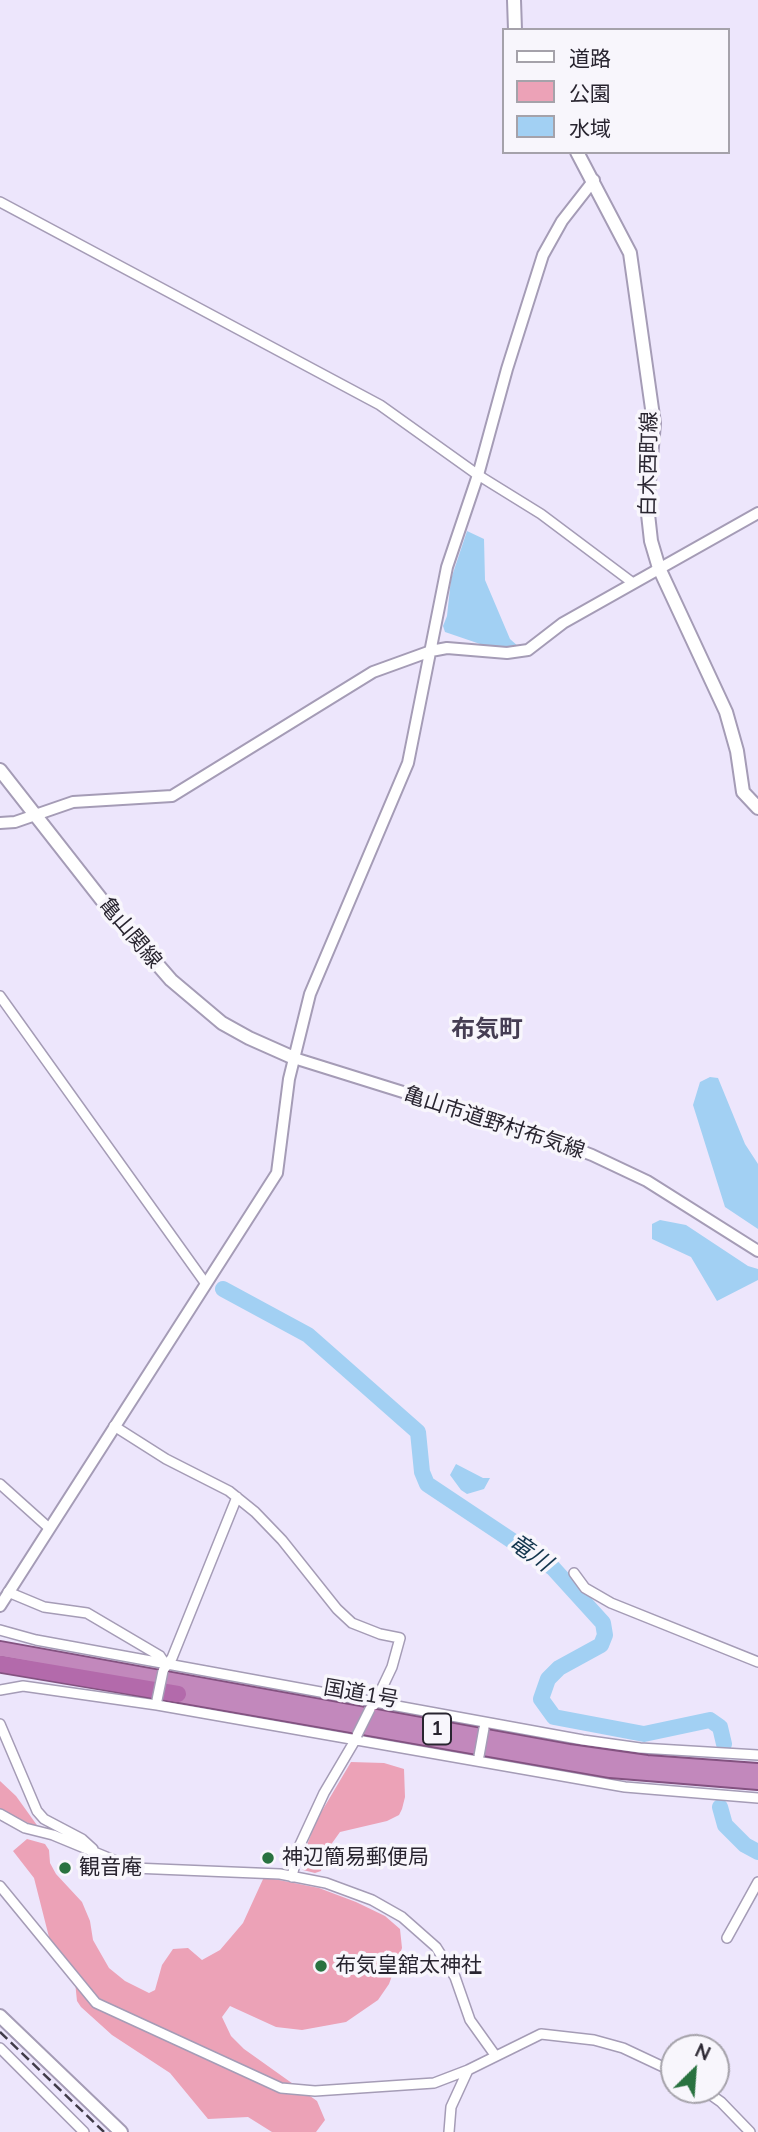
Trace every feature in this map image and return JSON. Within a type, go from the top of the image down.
[{"type":"highway","name":"国道1号","points":[[0,1649],[595,1756],[683,1767],[758,1771]]},
{"type":"highway","name":"1","points":[[0,1657],[117,1672]]},
{"type":"highway","name":"1","points":[[0,1664],[178,1694]]},
{"type":"highway","name":"国道1号","points":[[0,1672],[178,1694],[610,1770],[758,1782]]},
{"type":"main road","points":[[514,0],[515,28]]},
{"type":"main road","name":"白木西町線","points":[[579,154],[630,253],[654,423],[647,505],[648,528],[659,568],[722,702],[732,731],[743,792],[758,808]]},
{"type":"main road","name":"亀山関線","points":[[0,770],[144,951],[186,994],[249,1038],[294,1058]]},
{"type":"main road","points":[[0,2017],[121,2132]]},
{"type":"street","points":[[0,1606],[277,1173],[294,1058],[310,994],[408,763],[447,567],[478,475],[543,255],[562,221],[594,180]]},
{"type":"street","points":[[0,202],[380,405],[478,475],[541,514],[633,583]]},
{"type":"street","points":[[0,823],[15,822],[73,802],[172,796],[373,673],[431,651],[447,648],[521,653],[563,623],[758,513]]},
{"type":"street","points":[[0,996],[206,1284]]},
{"type":"street","name":"亀山市道野村布気線","points":[[294,1058],[531,1132],[593,1155],[648,1181],[758,1251]]},
{"type":"street","points":[[114,1426],[166,1460],[237,1497],[272,1528],[346,1618],[365,1629],[400,1638],[391,1667],[373,1706],[324,1793],[298,1849],[292,1877]]},
{"type":"street","points":[[0,1485],[49,1528]]},
{"type":"street","points":[[157,1703],[165,1668],[172,1658],[237,1497]]},
{"type":"street","points":[[574,1573],[585,1588],[611,1603],[758,1662]]},
{"type":"street","points":[[8,1592],[44,1607],[88,1613],[160,1656],[165,1668]]},
{"type":"street","points":[[0,1630],[165,1668],[583,1741],[640,1748],[758,1755]]},
{"type":"street","points":[[0,1690],[23,1686],[157,1703],[625,1787],[758,1798]]},
{"type":"street","points":[[0,1724],[37,1811],[44,1819],[82,1839],[96,1853]]},
{"type":"street","points":[[478,1760],[486,1724]]},
{"type":"street","points":[[0,1814],[25,1828],[53,1835],[117,1862],[147,1870],[255,1872],[292,1877],[349,1890],[386,1908],[424,1933],[450,1968],[470,2020],[495,2055]]},
{"type":"street","points":[[727,1938],[758,1882]]},
{"type":"street","points":[[0,1886],[96,2003],[273,2085],[300,2091],[434,2083],[468,2070],[537,2035],[555,2035],[623,2048],[660,2065]]},
{"type":"street","points":[[0,2048],[84,2132]]},
{"type":"street","points":[[449,2132],[451,2107],[468,2070]]},
{"type":"street","points":[[723,2104],[750,2132]]},
{"type":"green space","points":[[351,1762],[384,1763],[404,1769],[405,1797],[402,1809],[399,1815],[387,1821],[340,1832],[325,1853],[321,1871],[315,1873],[303,1870],[300,1864],[316,1821]]},
{"type":"green space","points":[[0,1781],[16,1796],[39,1828],[0,1810]]},
{"type":"green space","points":[[27,1839],[45,1844],[49,1850],[50,1863],[56,1874],[82,1902],[90,1921],[93,1940],[109,1968],[125,1981],[149,1993],[155,1990],[162,1965],[173,1949],[188,1948],[202,1960],[220,1950],[243,1923],[264,1877],[319,1888],[356,1902],[385,1916],[400,1929],[402,1948],[389,1984],[378,2000],[346,2022],[302,2030],[276,2027],[230,2006],[222,2017],[231,2036],[244,2049],[317,2101],[325,2120],[316,2132],[272,2132],[248,2117],[208,2119],[170,2073],[112,2035],[81,2007],[77,2001],[74,1972],[51,1945],[34,1878],[13,1851]]},
{"type":"water","points":[[467,531],[484,539],[485,580],[510,639],[519,647],[486,646],[445,632],[443,626],[447,616],[451,579]]},
{"type":"water","points":[[710,1077],[718,1078],[745,1144],[758,1164],[758,1229],[725,1207],[693,1105],[700,1082]]},
{"type":"water","points":[[660,1220],[686,1225],[748,1266],[758,1269],[758,1280],[717,1301],[691,1257],[652,1239],[652,1224]]},
{"type":"water","points":[[456,1464],[483,1478],[490,1478],[484,1489],[467,1494],[461,1490],[450,1475]]},
{"type":"waterway","name":"竜川","points":[[223,1289],[308,1335],[418,1432],[422,1472],[427,1484],[553,1568],[603,1623],[605,1635],[601,1645],[559,1668],[548,1679],[541,1699],[554,1717],[644,1734],[710,1720],[720,1727],[724,1744]]},
{"type":"waterway","name":"竜川","points":[[720,1807],[725,1825],[745,1845],[758,1852]]},
{"type":"railway","points":[[0,2032],[104,2132]]},
{"type":"place","name":"神辺簡易郵便局","points":[[268,1858]]},
{"type":"place","name":"観音庵","points":[[65,1868]]},
{"type":"place","name":"布気皇舘太神社","points":[[321,1966]]},
{"type":"district","name":"布気町","points":[[487,1030]]}]
